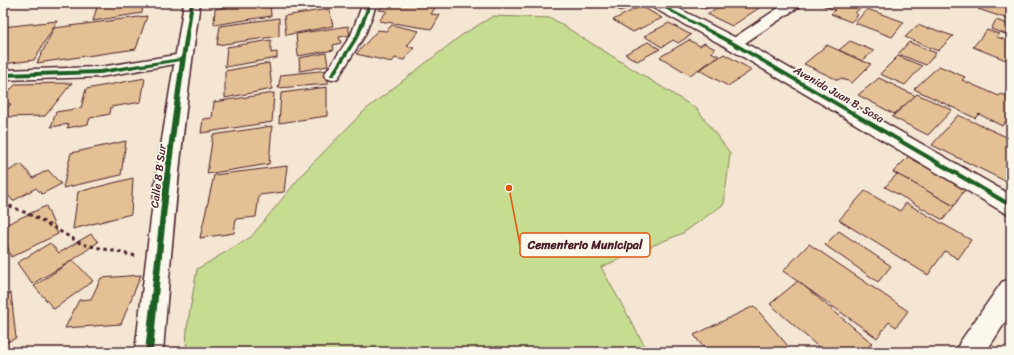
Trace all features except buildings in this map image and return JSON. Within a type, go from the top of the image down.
[{"type":"street","name":"Calle 8 B Sur","points":[[149,352],[182,59],[192,3]]},
{"type":"street","points":[[332,75],[358,35],[370,3]]},
{"type":"street","name":"Avenida Juan B. Sosa","points":[[656,3],[734,44],[1011,206]]},
{"type":"street","points":[[734,44],[795,3]]},
{"type":"street","points":[[3,75],[100,72],[182,59]]},
{"type":"street","points":[[970,352],[1011,290]]},
{"type":"path","points":[[3,203],[33,216],[82,244],[158,262]]},
{"type":"green space","points":[[493,16],[551,18],[697,109],[730,153],[724,204],[683,233],[601,267],[648,352],[186,352],[187,328],[197,269],[251,237],[305,171],[365,110],[462,35]]},
{"type":"cycle path","points":[[149,352],[167,177],[178,90],[192,3]]},
{"type":"cycle path","points":[[332,75],[358,35],[370,3]]},
{"type":"cycle path","points":[[656,3],[734,44],[1011,206]]},
{"type":"cycle path","points":[[3,75],[100,72],[182,59]]},
{"type":"place","name":"Cementerio Municipal","points":[[509,188]]}]
